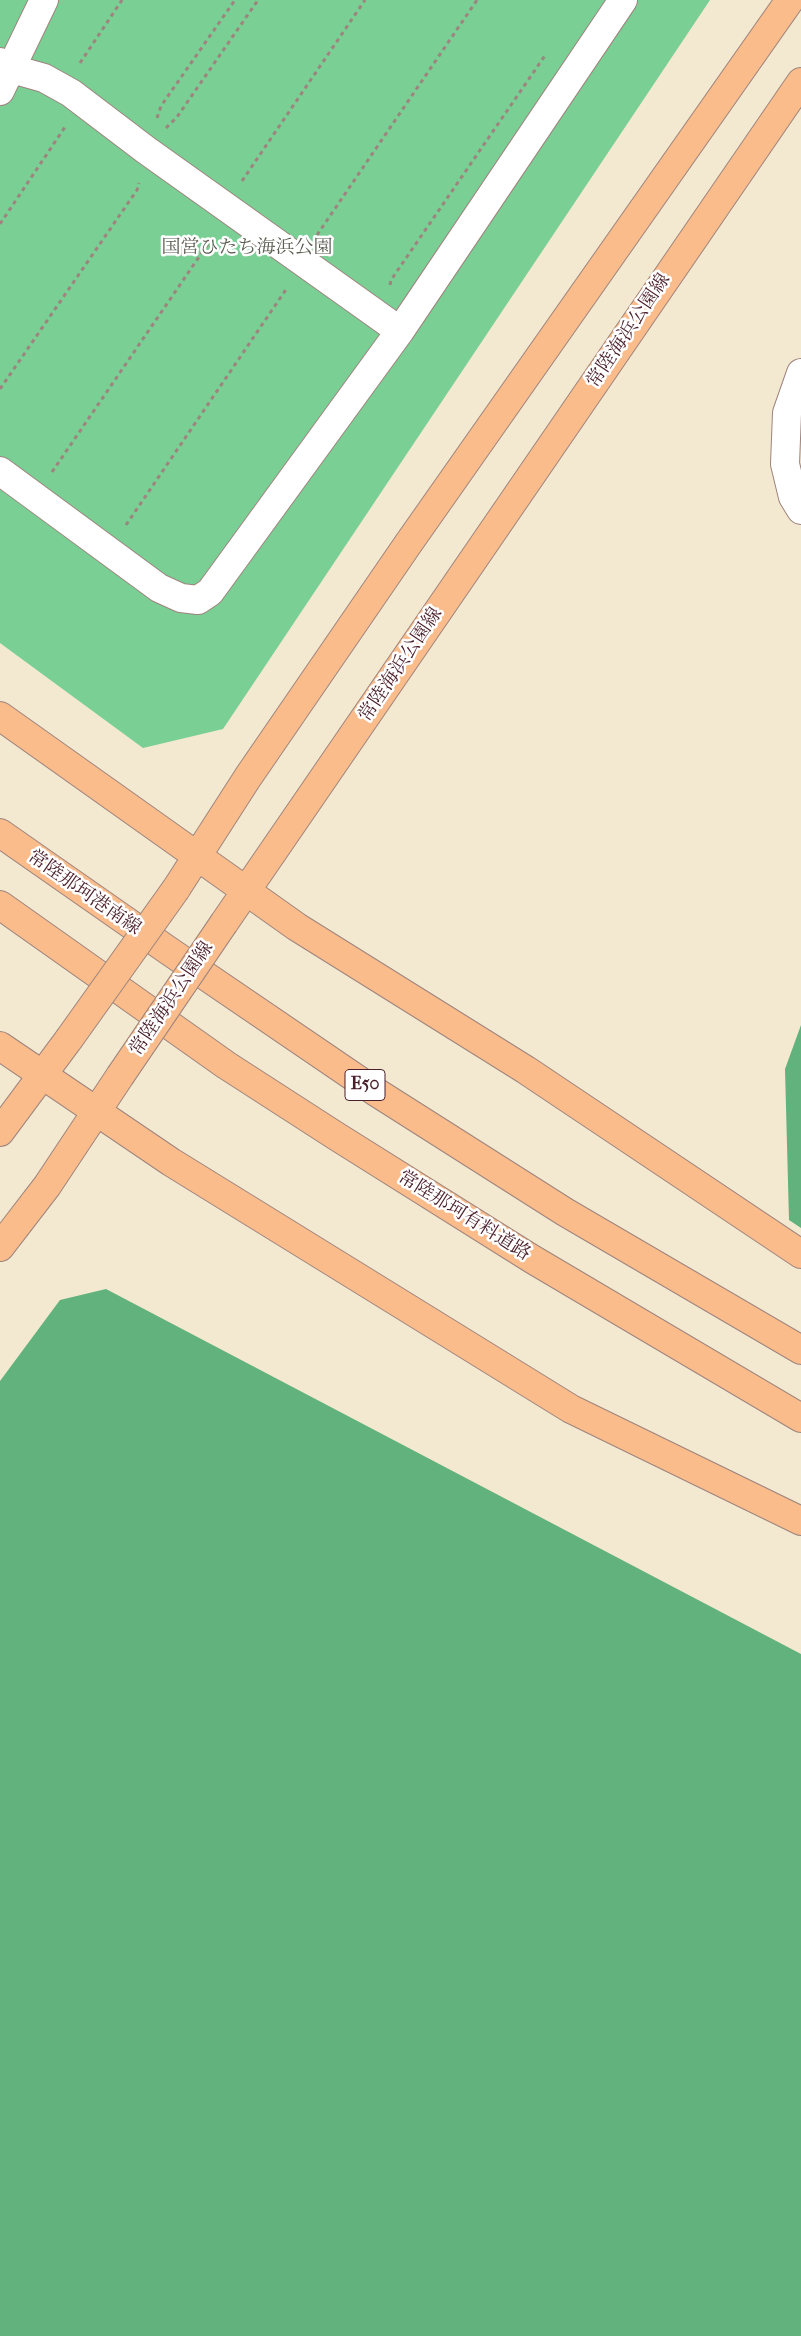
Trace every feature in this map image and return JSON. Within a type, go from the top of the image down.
[{"type":"main road","points":[[0,1132],[176,889],[248,777],[408,544],[790,0]]},
{"type":"main road","name":"常陸海浜公園線","points":[[0,1247],[47,1186],[98,1113],[120,1076],[246,890],[801,82]]},
{"type":"main road","points":[[0,716],[297,927],[526,1070],[801,1254]]},
{"type":"main road","name":"常陸那珂港南線","points":[[0,833],[168,951],[376,1092],[565,1212],[801,1350]]},
{"type":"main road","name":"常陸那珂有料道路","points":[[0,905],[226,1065],[336,1136],[532,1259],[801,1418]]},
{"type":"main road","points":[[0,1046],[170,1162],[571,1409],[801,1521]]},
{"type":"lane","points":[[44,0],[4,74],[44,78],[71,93],[146,150],[400,330]]},
{"type":"lane","points":[[0,471],[159,588],[181,598],[198,600],[210,592],[400,330],[615,3]]},
{"type":"lane","points":[[801,372],[787,413],[785,464],[793,497],[801,510]]},
{"type":"path","points":[[0,390],[137,190],[146,150],[161,106],[235,0]]},
{"type":"path","points":[[146,150],[177,117],[258,0]]},
{"type":"path","points":[[35,496],[213,237],[225,205],[365,0]]},
{"type":"green space","name":"国営ひたち海浜公園","points":[[0,0],[710,0],[223,729],[143,748],[0,643]]},
{"type":"green space","points":[[801,1025],[801,1228],[789,1220],[785,1069]]},
{"type":"green space","points":[[106,1289],[801,1654],[801,2336],[0,2336],[0,1381],[60,1300]]}]
